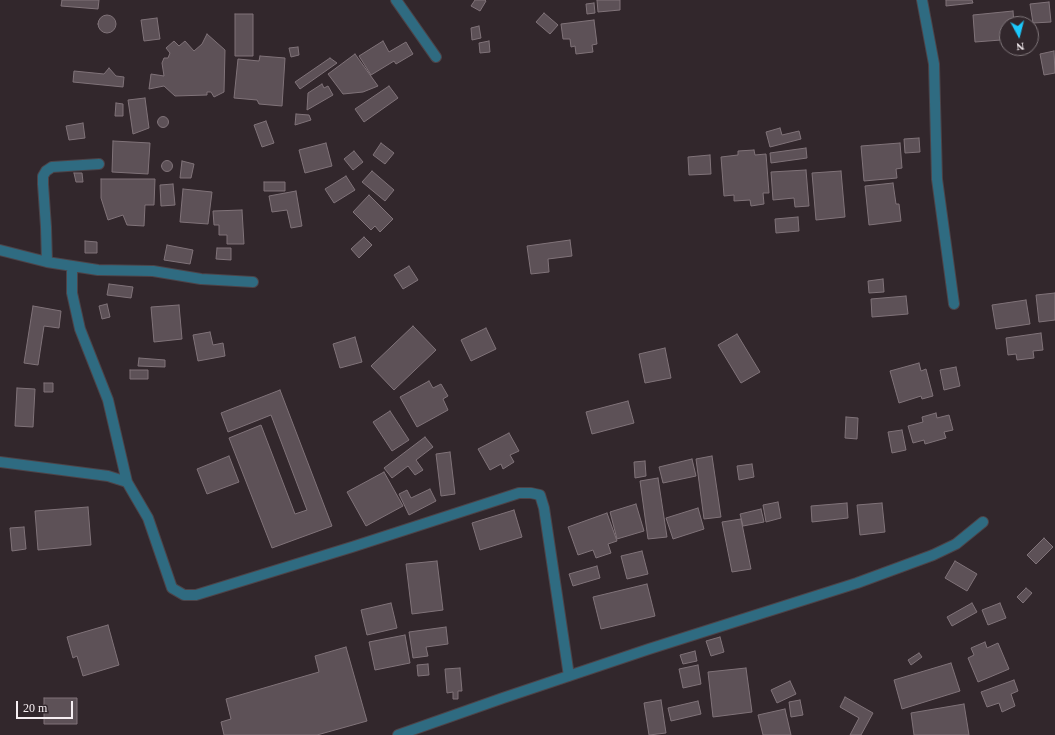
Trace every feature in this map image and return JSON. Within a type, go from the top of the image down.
[{"type":"street","points":[[396,0],[436,57]]},
{"type":"street","points":[[922,0],[934,64],[937,179],[954,304]]},
{"type":"street","points":[[47,262],[46,227],[42,184],[43,176],[46,171],[52,167],[99,164]]},
{"type":"street","points":[[0,250],[47,262],[98,270],[153,271],[201,279],[253,282]]},
{"type":"street","points":[[72,266],[72,293],[80,329],[108,400],[127,482],[148,518],[172,588],[184,595],[196,595],[345,550],[519,493],[531,492],[540,495],[544,508],[569,676]]},
{"type":"street","points":[[0,462],[108,476],[127,482]]},
{"type":"street","points":[[398,735],[649,649],[857,584],[933,555],[956,544],[983,522]]},
{"type":"building","points":[[62,0],[99,0],[98,9],[61,6]]},
{"type":"building","points":[[475,0],[486,1],[480,11],[471,6]]},
{"type":"building","points":[[597,0],[620,0],[620,10],[598,12]]},
{"type":"building","points":[[946,0],[972,0],[973,3],[946,6]]},
{"type":"building","points":[[1049,2],[1051,22],[1039,23],[1039,16],[1032,16],[1030,4]]},
{"type":"building","points":[[594,3],[595,13],[587,14],[586,4]]},
{"type":"building","points":[[1013,11],[1013,16],[999,16],[999,40],[975,42],[973,15]]},
{"type":"building","points":[[544,13],[558,25],[550,34],[536,22]]},
{"type":"building","points":[[235,14],[253,14],[253,56],[235,56]]},
{"type":"building","points":[[107,15],[113,18],[116,24],[113,30],[107,33],[101,30],[98,24],[101,18]]},
{"type":"building","points":[[157,18],[160,39],[144,41],[141,20]]},
{"type":"building","points":[[594,20],[597,44],[592,45],[593,52],[576,54],[575,46],[571,47],[570,39],[563,39],[561,24]]},
{"type":"building","points":[[479,26],[481,38],[472,40],[471,28]]},
{"type":"building","points":[[207,34],[225,50],[224,92],[214,97],[211,92],[207,92],[207,95],[175,96],[164,86],[149,89],[151,74],[164,76],[162,63],[164,58],[168,58],[170,53],[166,48],[174,41],[179,46],[185,41],[194,51],[202,44]]},
{"type":"building","points":[[383,41],[389,52],[406,42],[413,54],[396,64],[394,61],[371,75],[359,56]]},
{"type":"building","points":[[489,41],[490,52],[480,53],[479,43]]},
{"type":"building","points":[[298,47],[299,55],[291,57],[289,48]]},
{"type":"building","points":[[1054,51],[1055,73],[1044,75],[1040,54]]},
{"type":"building","points":[[355,54],[378,86],[363,92],[343,94],[328,74]]},
{"type":"building","points":[[260,56],[285,58],[282,106],[259,104],[257,100],[234,98],[238,59],[259,61]]},
{"type":"building","points":[[330,58],[337,63],[300,89],[295,82]]},
{"type":"building","points":[[109,68],[116,76],[124,77],[123,87],[73,82],[74,71],[104,74]]},
{"type":"building","points":[[322,84],[324,88],[328,86],[333,95],[307,110],[308,93]]},
{"type":"building","points":[[389,86],[398,98],[364,122],[355,109]]},
{"type":"building","points":[[145,98],[149,128],[133,134],[128,100]]},
{"type":"building","points":[[116,103],[123,104],[123,116],[115,116]]},
{"type":"building","points":[[296,114],[309,115],[311,120],[295,125]]},
{"type":"building","points":[[163,116],[167,118],[169,122],[167,126],[163,128],[159,126],[157,122],[159,118]]},
{"type":"building","points":[[266,121],[274,143],[262,147],[254,125]]},
{"type":"building","points":[[83,123],[85,138],[69,140],[66,126]]},
{"type":"building","points":[[780,128],[782,135],[799,131],[801,139],[770,147],[766,132]]},
{"type":"building","points":[[919,138],[920,152],[905,153],[904,139]]},
{"type":"building","points":[[113,141],[150,143],[148,174],[112,172]]},
{"type":"building","points":[[326,143],[332,166],[305,173],[299,150]]},
{"type":"building","points":[[381,143],[394,153],[385,164],[373,155]]},
{"type":"building","points":[[900,143],[902,168],[896,169],[897,178],[864,181],[861,146]]},
{"type":"building","points":[[806,148],[807,158],[771,163],[770,153]]},
{"type":"building","points":[[754,150],[755,155],[766,154],[769,193],[763,193],[764,204],[751,206],[750,200],[734,201],[734,195],[724,196],[721,157],[738,155],[738,151]]},
{"type":"building","points":[[354,151],[363,162],[353,170],[344,159]]},
{"type":"building","points":[[710,155],[711,174],[689,175],[688,157]]},
{"type":"building","points":[[165,161],[169,161],[171,162],[171,170],[165,171],[162,168],[162,164]]},
{"type":"building","points":[[182,161],[194,164],[191,178],[180,178]]},
{"type":"building","points":[[806,170],[809,206],[795,207],[794,198],[773,200],[771,172]]},
{"type":"building","points":[[372,171],[394,190],[385,201],[362,182]]},
{"type":"building","points":[[841,171],[845,217],[816,220],[812,173]]},
{"type":"building","points":[[74,173],[82,173],[83,182],[76,182]]},
{"type":"building","points":[[346,176],[355,190],[334,203],[325,189]]},
{"type":"building","points":[[101,179],[155,179],[154,205],[145,205],[144,226],[127,225],[123,215],[108,220],[101,198]]},
{"type":"building","points":[[264,182],[285,182],[285,191],[264,191]]},
{"type":"building","points":[[893,183],[896,204],[899,204],[901,221],[869,225],[865,186]]},
{"type":"building","points":[[173,184],[175,205],[161,206],[160,185]]},
{"type":"building","points":[[183,189],[212,192],[208,224],[180,222]]},
{"type":"building","points":[[296,191],[302,226],[291,228],[287,210],[272,212],[269,196]]},
{"type":"building","points":[[369,195],[393,219],[380,232],[375,226],[371,230],[353,212]]},
{"type":"building","points":[[242,210],[244,244],[227,244],[227,235],[219,235],[219,225],[214,225],[213,211]]},
{"type":"building","points":[[798,217],[799,231],[776,233],[775,219]]},
{"type":"building","points":[[364,237],[372,245],[359,258],[351,249]]},
{"type":"building","points":[[570,240],[572,256],[548,259],[549,272],[531,274],[527,246]]},
{"type":"building","points":[[85,241],[97,242],[97,253],[85,253]]},
{"type":"building","points":[[167,245],[193,250],[190,264],[164,260]]},
{"type":"building","points":[[217,248],[231,248],[231,260],[216,259]]},
{"type":"building","points":[[409,266],[418,280],[403,289],[394,275]]},
{"type":"building","points":[[883,279],[884,292],[869,293],[868,281]]},
{"type":"building","points":[[109,284],[133,287],[131,298],[107,295]]},
{"type":"building","points":[[1055,293],[1055,320],[1039,322],[1036,295]]},
{"type":"building","points":[[906,296],[908,314],[872,317],[871,299]]},
{"type":"building","points":[[1026,300],[1030,324],[996,329],[992,305]]},
{"type":"building","points":[[107,304],[110,317],[102,319],[99,306]]},
{"type":"building","points":[[179,305],[182,339],[154,342],[151,307]]},
{"type":"building","points":[[33,306],[61,311],[59,328],[44,326],[38,365],[24,363]]},
{"type":"building","points":[[413,326],[436,350],[394,390],[371,366]]},
{"type":"building","points":[[486,328],[496,349],[471,361],[461,340]]},
{"type":"building","points":[[210,332],[213,345],[223,343],[225,356],[198,361],[193,335]]},
{"type":"building","points":[[1041,333],[1043,350],[1033,351],[1034,358],[1017,360],[1016,354],[1008,355],[1006,338]]},
{"type":"building","points":[[737,334],[760,372],[741,383],[718,345]]},
{"type":"building","points":[[355,337],[362,362],[340,368],[333,344]]},
{"type":"building","points":[[665,348],[671,378],[645,383],[639,354]]},
{"type":"building","points":[[139,358],[165,360],[165,367],[138,366]]},
{"type":"building","points":[[919,363],[921,371],[926,369],[933,396],[922,399],[921,396],[899,403],[890,371]]},
{"type":"building","points":[[956,367],[960,386],[944,390],[940,370]]},
{"type":"building","points":[[130,370],[148,370],[148,379],[130,379]]},
{"type":"building","points":[[429,381],[433,388],[441,384],[448,396],[443,399],[448,410],[417,427],[400,397]]},
{"type":"building","points":[[44,383],[53,383],[53,392],[44,392]]},
{"type":"building","points":[[17,388],[35,389],[33,427],[15,426]]},
{"type":"building","points":[[280,390],[332,526],[272,548],[229,438],[261,425],[295,514],[307,510],[271,415],[228,432],[221,413]]},
{"type":"building","points":[[628,401],[634,423],[592,434],[586,412]]},
{"type":"building","points":[[390,411],[409,440],[392,451],[373,422]]},
{"type":"building","points":[[936,413],[937,418],[949,415],[953,430],[944,432],[946,438],[925,444],[924,440],[913,443],[908,426],[923,422],[922,417]]},
{"type":"building","points":[[846,417],[858,418],[857,439],[845,438]]},
{"type":"building","points":[[902,430],[906,450],[892,453],[888,432]]},
{"type":"building","points":[[509,433],[519,451],[510,455],[514,462],[503,469],[501,464],[490,470],[478,449]]},
{"type":"building","points":[[425,437],[433,447],[416,460],[423,470],[415,475],[408,466],[392,478],[384,468]]},
{"type":"building","points":[[450,452],[455,494],[441,496],[436,454]]},
{"type":"building","points":[[229,456],[239,482],[207,494],[197,469]]},
{"type":"building","points":[[712,456],[721,517],[704,519],[696,459]]},
{"type":"building","points":[[692,459],[696,476],[663,483],[659,467]]},
{"type":"building","points":[[645,461],[646,476],[635,478],[634,462]]},
{"type":"building","points":[[752,464],[754,477],[739,480],[737,466]]},
{"type":"building","points":[[384,472],[403,506],[366,526],[347,492]]},
{"type":"building","points":[[658,478],[667,537],[648,539],[640,481]]},
{"type":"building","points":[[430,489],[436,501],[409,515],[399,494],[407,490],[411,498]]},
{"type":"building","points":[[778,502],[781,518],[766,522],[763,505]]},
{"type":"building","points":[[847,503],[848,518],[812,522],[811,506]]},
{"type":"building","points":[[882,503],[885,532],[860,535],[857,505]]},
{"type":"building","points":[[636,504],[644,531],[617,539],[610,512]]},
{"type":"building","points":[[88,507],[91,545],[38,550],[35,511]]},
{"type":"building","points":[[698,508],[704,529],[673,539],[666,518]]},
{"type":"building","points":[[761,509],[764,522],[743,526],[740,514]]},
{"type":"building","points":[[514,510],[522,537],[480,550],[472,523]]},
{"type":"building","points":[[607,513],[617,541],[608,544],[611,553],[596,558],[593,550],[578,555],[568,527]]},
{"type":"building","points":[[741,519],[751,569],[732,572],[722,522]]},
{"type":"building","points":[[24,527],[26,549],[12,551],[10,528]]},
{"type":"building","points":[[1044,538],[1053,547],[1036,564],[1027,555]]},
{"type":"building","points":[[642,551],[648,574],[627,579],[621,556]]},
{"type":"building","points":[[437,561],[443,610],[412,614],[406,564]]},
{"type":"building","points":[[955,561],[977,574],[967,591],[945,578]]},
{"type":"building","points":[[597,566],[600,578],[573,586],[569,574]]},
{"type":"building","points":[[647,584],[655,616],[601,629],[593,597]]},
{"type":"building","points":[[1026,588],[1032,593],[1023,603],[1017,597]]},
{"type":"building","points":[[391,603],[397,628],[367,635],[361,610]]},
{"type":"building","points":[[972,603],[977,612],[952,626],[947,617]]},
{"type":"building","points":[[1000,603],[1006,618],[988,625],[982,610]]},
{"type":"building","points":[[108,625],[119,665],[83,676],[77,656],[73,658],[67,637]]},
{"type":"building","points":[[446,627],[448,644],[426,647],[428,656],[413,658],[409,632]]},
{"type":"building","points":[[405,635],[410,663],[375,670],[369,642]]},
{"type":"building","points":[[720,637],[724,652],[711,656],[706,641]]},
{"type":"building","points":[[985,642],[987,648],[998,643],[1009,669],[978,682],[968,658],[974,655],[971,648]]},
{"type":"building","points":[[346,647],[367,721],[317,735],[224,735],[221,722],[231,719],[226,699],[319,672],[315,656]]},
{"type":"building","points":[[695,651],[697,661],[683,664],[680,655]]},
{"type":"building","points":[[919,653],[922,657],[911,665],[908,660]]},
{"type":"building","points":[[951,663],[960,691],[902,709],[894,680]]},
{"type":"building","points":[[428,664],[429,675],[418,676],[417,665]]},
{"type":"building","points":[[698,665],[701,684],[683,688],[679,669]]},
{"type":"building","points":[[460,668],[462,691],[458,691],[458,699],[453,699],[453,692],[447,693],[445,669]]},
{"type":"building","points":[[746,668],[752,712],[713,717],[708,672]]},
{"type":"building","points":[[1014,680],[1018,691],[1011,694],[1015,706],[1002,712],[999,703],[987,707],[981,692]]},
{"type":"building","points":[[790,681],[796,694],[777,703],[771,690]]},
{"type":"building","points":[[845,697],[873,713],[861,735],[850,735],[859,718],[840,707]]},
{"type":"building","points":[[44,698],[77,698],[77,724],[44,724]]},
{"type":"building","points":[[661,700],[666,733],[649,735],[644,703]]},
{"type":"building","points":[[800,700],[803,715],[791,717],[789,702]]},
{"type":"building","points":[[698,701],[701,714],[671,721],[668,708]]},
{"type":"building","points":[[964,704],[969,735],[914,735],[911,713]]},
{"type":"building","points":[[785,709],[791,735],[763,735],[758,715]]}]
